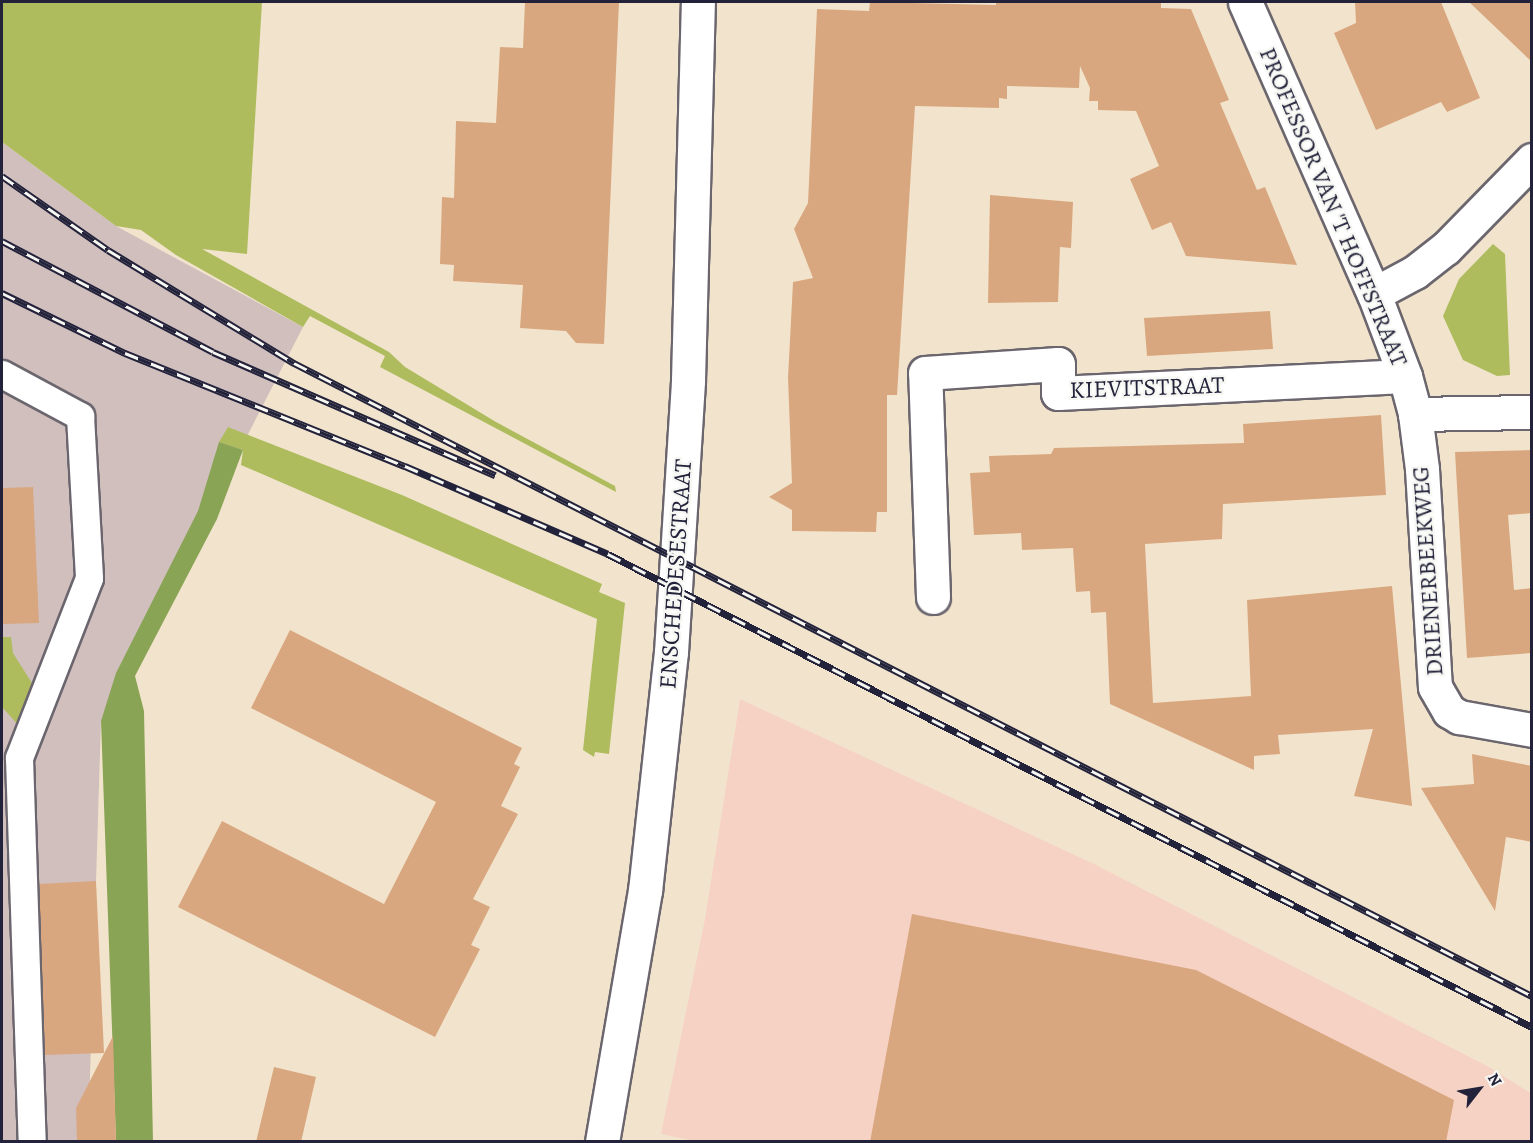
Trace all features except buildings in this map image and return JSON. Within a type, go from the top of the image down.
[{"type":"street","name":"ENSCHEDESESTRAAT","points":[[602,1142],[645,891],[671,652],[686,437],[698,2]]},
{"type":"street","name":"PROFESSOR VAN 'T HOFFSTRAAT","points":[[1245,2],[1374,294],[1405,376],[1415,414]]},
{"type":"street","points":[[1374,294],[1414,272],[1446,248],[1532,160]]},
{"type":"street","name":"KIEVITSTRAAT","points":[[933,597],[925,373],[1058,364],[1058,393],[1405,376]]},
{"type":"street","points":[[1415,414],[1532,412]]},
{"type":"street","name":"DRIENERBEEKWEG","points":[[1415,414],[1435,687],[1449,711],[1459,717],[1532,730]]},
{"type":"lane","points":[[2,374],[80,416],[89,578],[10,748],[32,1142]]},
{"type":"shaded area","points":[[2,142],[116,226],[303,327],[101,721],[88,1141],[2,1141]]},
{"type":"shaded area","points":[[740,699],[1094,864],[1489,1067],[1532,1094],[1531,1142],[699,1142],[661,1134],[705,919]]},
{"type":"green space","points":[[2,2],[262,2],[247,254],[202,249],[389,352],[405,367],[496,422],[615,486],[616,492],[380,367],[385,356],[310,316],[303,327],[176,255],[141,230],[116,226],[2,142]]},
{"type":"green space","points":[[1493,244],[1505,254],[1510,375],[1497,376],[1463,360],[1443,316],[1459,279]]},
{"type":"green space","points":[[228,427],[402,495],[602,584],[599,592],[625,603],[609,754],[595,752],[594,757],[583,750],[597,619],[241,465],[243,450],[219,442]]},
{"type":"green space","points":[[219,442],[243,450],[217,519],[135,676],[144,711],[153,1141],[116,1141],[101,721],[116,673],[198,511]]},
{"type":"green space","points":[[2,637],[11,637],[13,653],[35,688],[19,726],[2,707]]},
{"type":"railway","points":[[2,176],[108,250],[294,363],[1532,996]]},
{"type":"railway","points":[[2,241],[213,352],[495,475]]},
{"type":"railway","points":[[2,293],[125,353],[405,466],[608,554],[1532,1027]]}]
